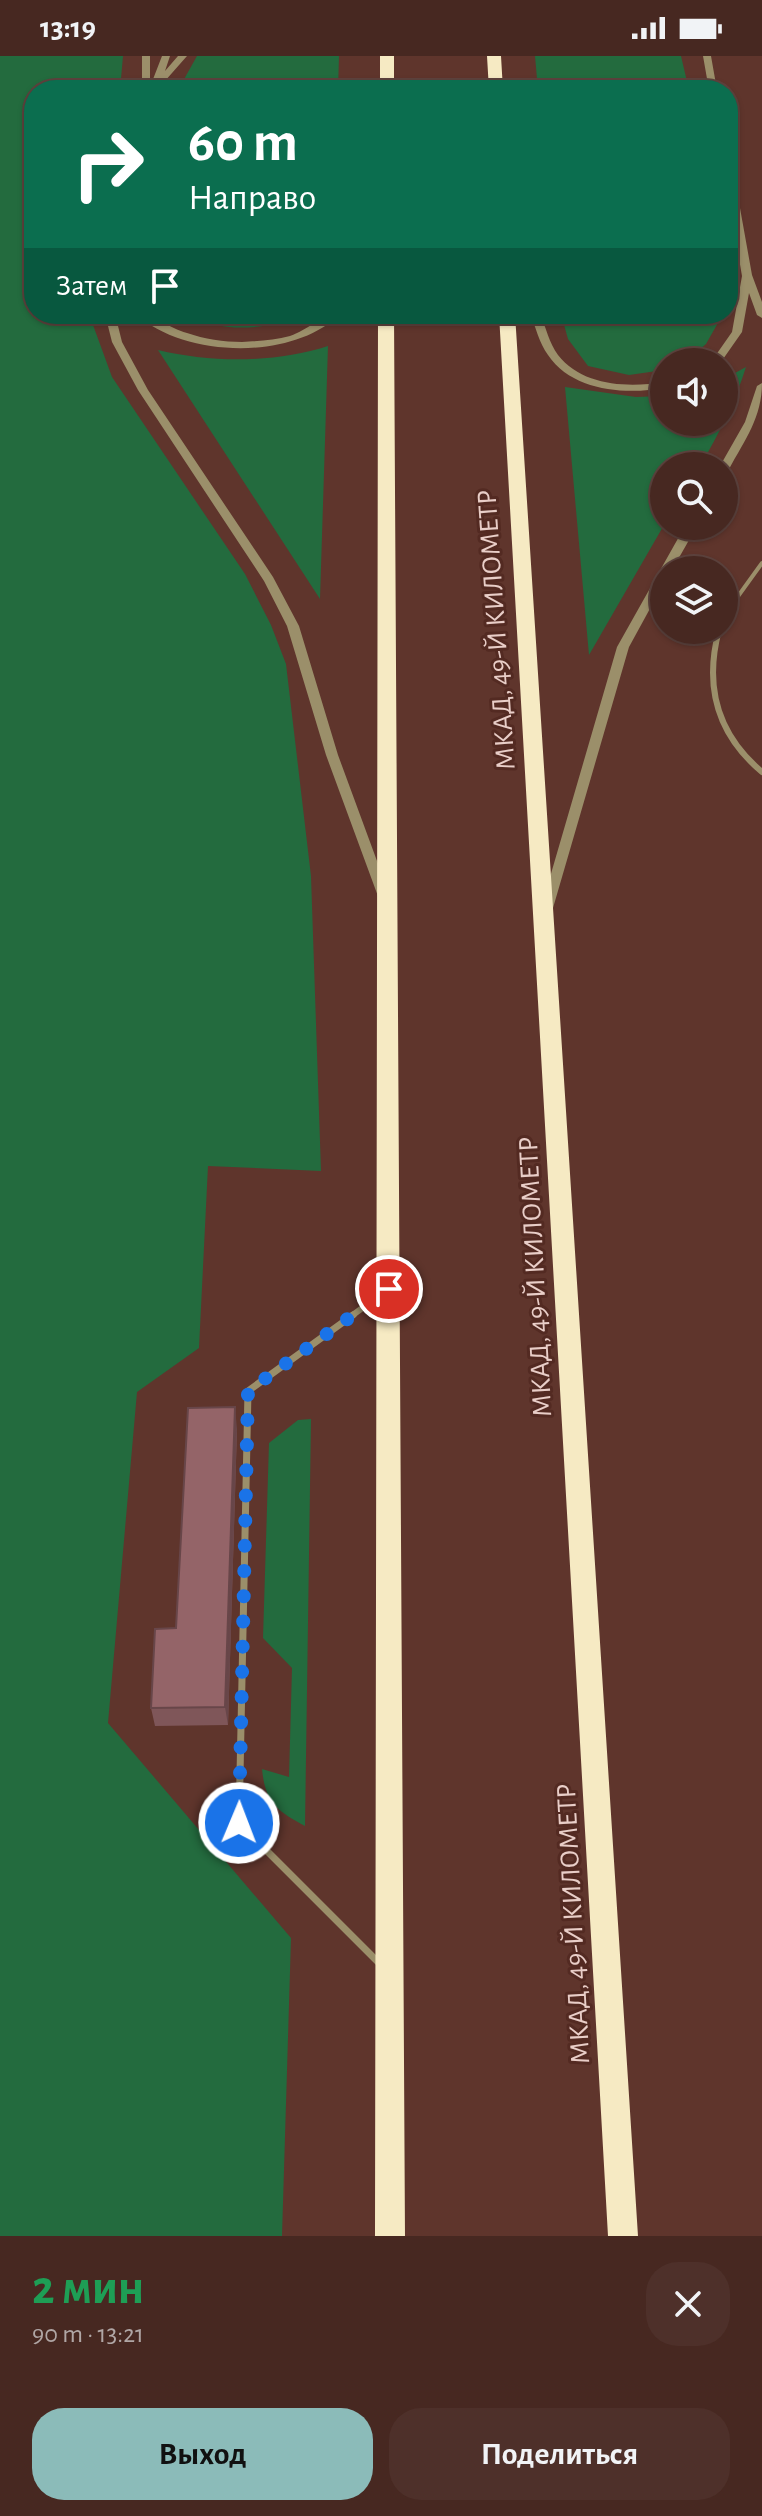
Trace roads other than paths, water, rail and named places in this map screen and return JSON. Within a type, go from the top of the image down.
[{"type":"highway","points":[[387,56],[387,80]]},
{"type":"highway","points":[[494,56],[495,80]]},
{"type":"highway","points":[[386,324],[390,2236]]},
{"type":"highway","name":"МКАД, 49-Й КИЛОМЕТР","points":[[508,324],[623,2236]]},
{"type":"street","points":[[146,56],[150,80]]},
{"type":"street","points":[[155,80],[166,56]]},
{"type":"street","points":[[160,80],[183,56]]},
{"type":"street","points":[[707,56],[711,80]]},
{"type":"street","points":[[738,225],[747,275],[762,315]]},
{"type":"street","points":[[726,348],[737,332],[747,275]]},
{"type":"street","points":[[112,324],[117,342],[143,390],[269,580],[293,626],[332,755],[388,907]]},
{"type":"street","points":[[156,324],[170,333],[241,344],[300,335],[318,324]]},
{"type":"street","points":[[539,324],[551,352],[579,375],[613,386],[650,385]]},
{"type":"street","points":[[733,452],[750,422],[762,386]]},
{"type":"street","points":[[545,916],[623,647],[650,598]]},
{"type":"lane","points":[[738,594],[761,565]]},
{"type":"lane","points":[[717,644],[711,681],[720,724],[739,755],[762,772]]},
{"type":"lane","points":[[389,1289],[248,1391],[239,1823],[390,1974]]}]
